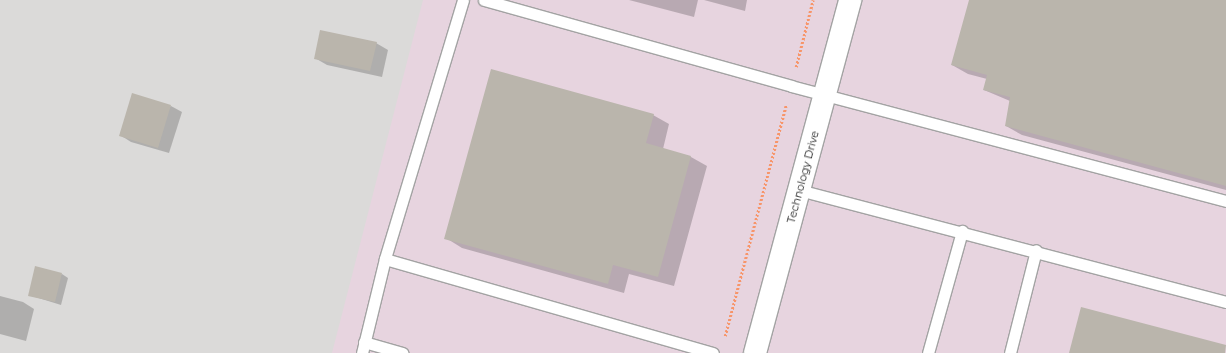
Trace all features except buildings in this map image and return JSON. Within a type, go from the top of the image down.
[{"type":"street","name":"Technology Drive","points":[[755,353],[850,0]]},
{"type":"lane","points":[[362,353],[385,259],[463,0]]},
{"type":"lane","points":[[484,0],[791,86],[1226,201]]},
{"type":"lane","points":[[799,190],[1036,250],[1226,302]]},
{"type":"lane","points":[[928,353],[962,231]]},
{"type":"lane","points":[[1010,353],[1036,250]]},
{"type":"lane","points":[[385,259],[713,353]]},
{"type":"lane","points":[[364,342],[402,353]]},
{"type":"path","points":[[724,338],[813,0]]},
{"type":"shaded area","points":[[0,0],[438,0],[350,353],[0,353]]},
{"type":"shaded area","points":[[423,0],[1226,0],[1226,353],[332,353]]}]
